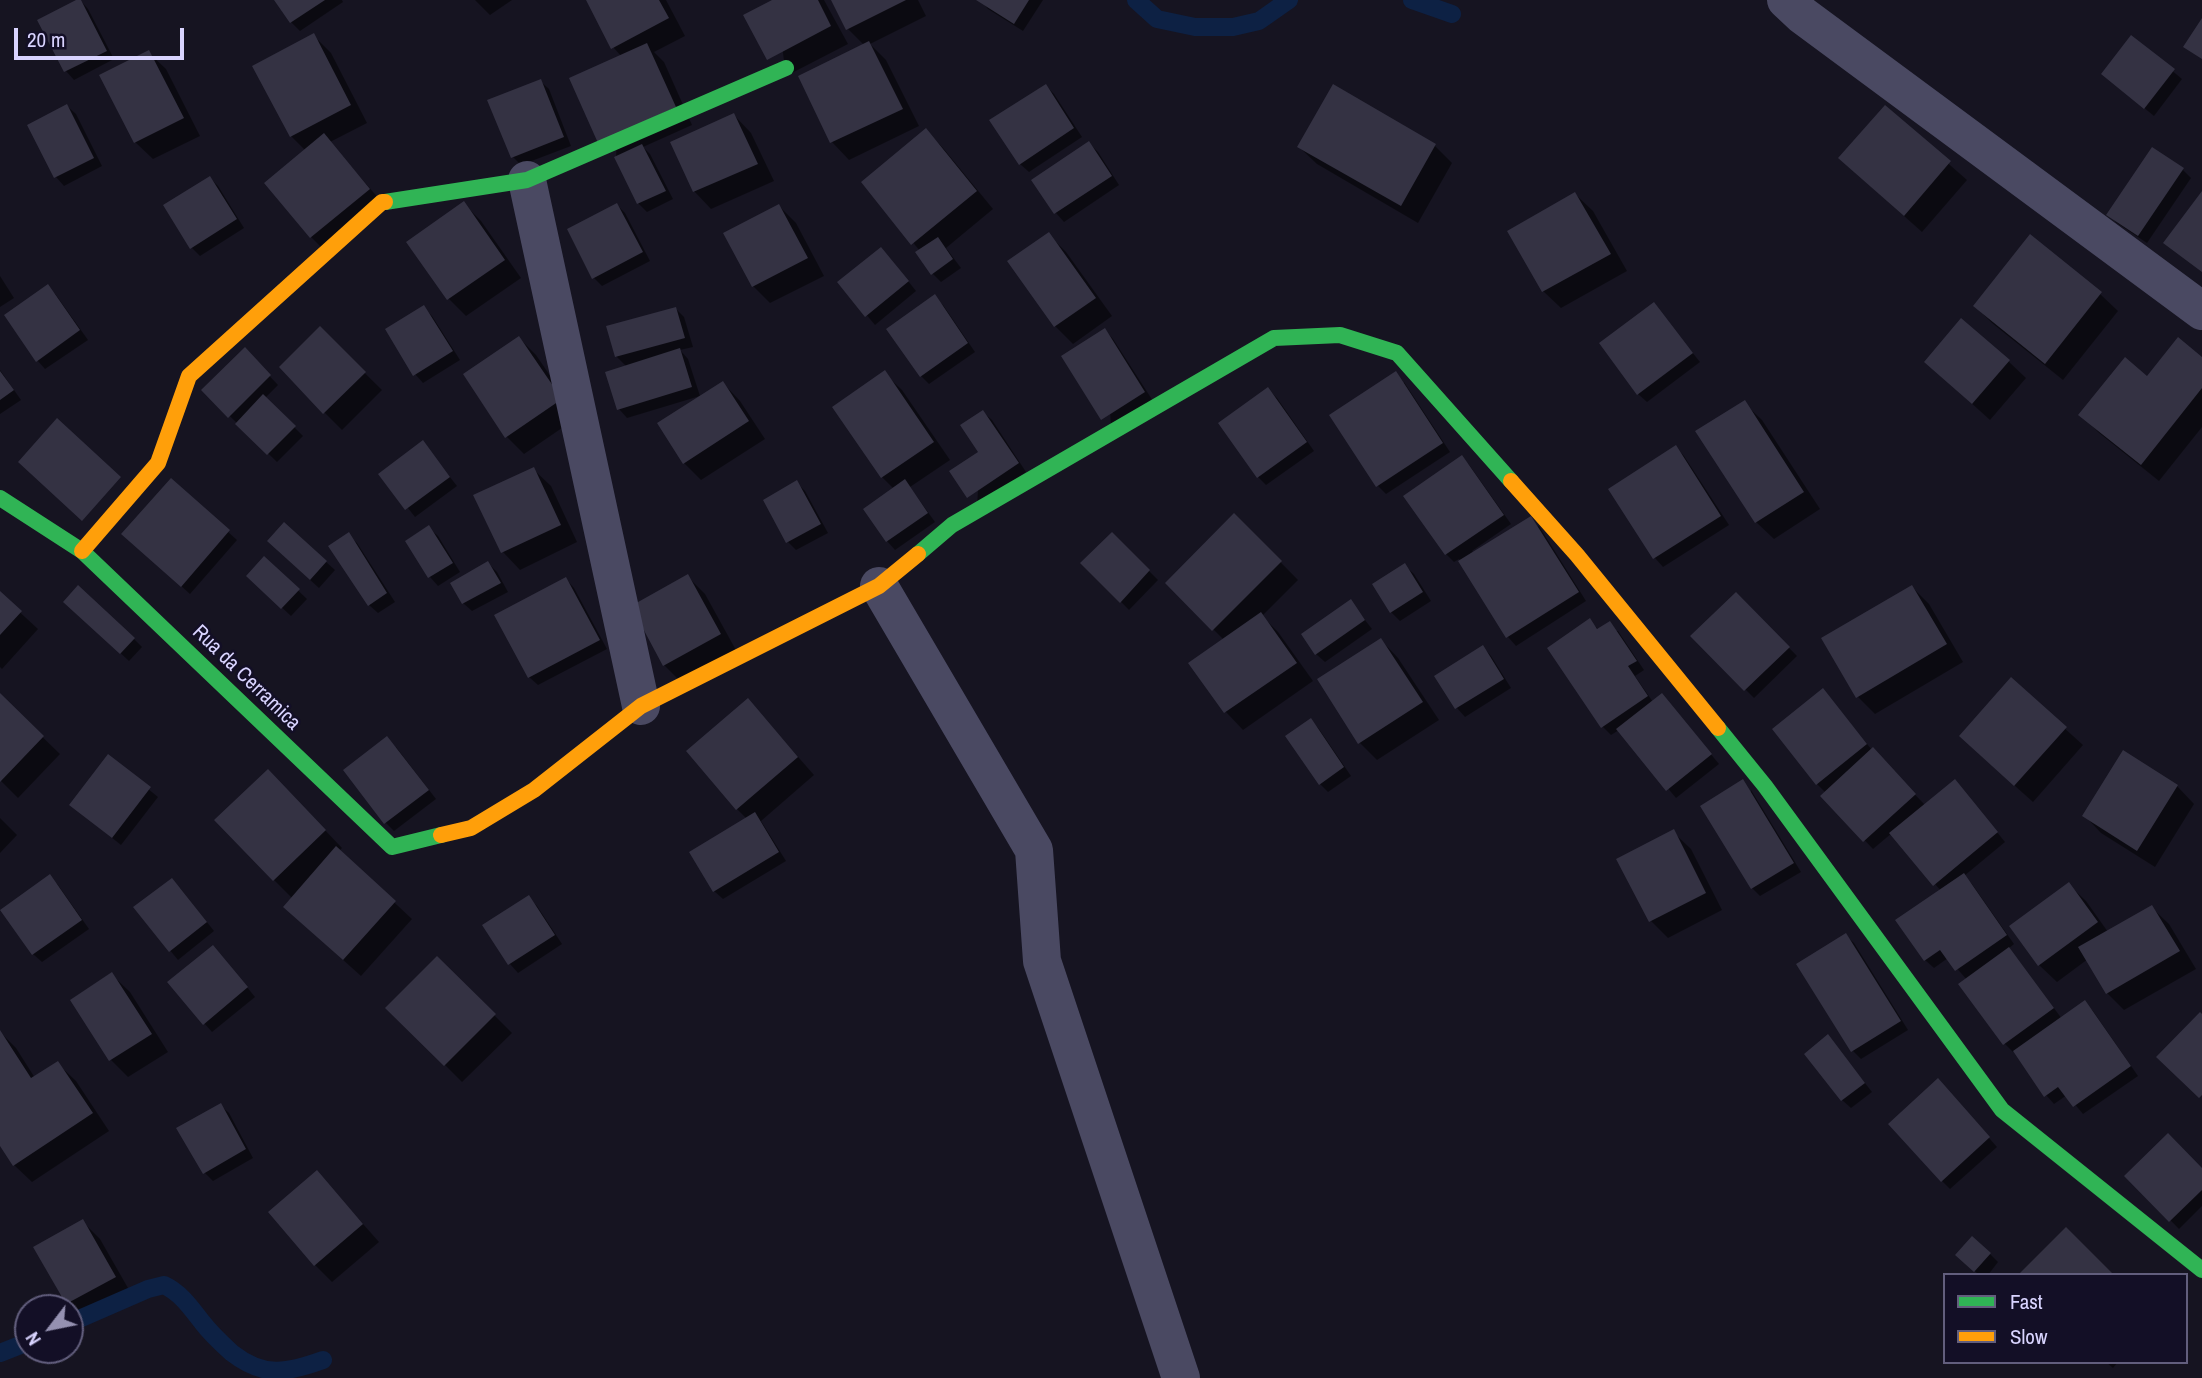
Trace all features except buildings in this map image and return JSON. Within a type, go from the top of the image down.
[{"type":"street","points":[[1786,0],[1802,15],[2202,311]]},
{"type":"street","points":[[82,551],[158,463],[189,376],[382,202],[527,180],[786,68]]},
{"type":"street","points":[[527,180],[641,706],[878,586],[952,525],[1274,338],[1340,335],[1397,352],[1577,555],[1765,786],[2002,1110],[2202,1270]]},
{"type":"street","name":"Rua da Cerramica","points":[[0,498],[82,551],[392,847],[471,828],[534,790],[641,706]]},
{"type":"street","points":[[878,586],[1034,850],[1042,961],[1181,1378]]},
{"type":"waterway","points":[[1136,0],[1157,19],[1195,27],[1233,27],[1259,21],[1289,0]]},
{"type":"waterway","points":[[1412,0],[1452,14]]},
{"type":"waterway","points":[[84,1317],[148,1289],[164,1285],[181,1297],[209,1330],[244,1361],[265,1370],[276,1371],[323,1360]]},
{"type":"waterway","points":[[0,1353],[14,1348]]},
{"type":"traffic: fast","points":[[385,202],[527,180],[786,68]]},
{"type":"traffic: fast","points":[[918,554],[952,525],[1274,338],[1340,335],[1397,353],[1511,481]]},
{"type":"traffic: fast","points":[[0,498],[82,551],[392,847],[441,835]]},
{"type":"traffic: fast","points":[[1718,728],[1765,786],[2002,1110],[2202,1270]]},
{"type":"traffic: slow","points":[[82,551],[158,463],[189,376],[385,202]]},
{"type":"traffic: slow","points":[[1511,481],[1577,555],[1718,728]]},
{"type":"traffic: slow","points":[[441,835],[471,828],[534,790],[641,706],[879,586],[918,554]]}]
